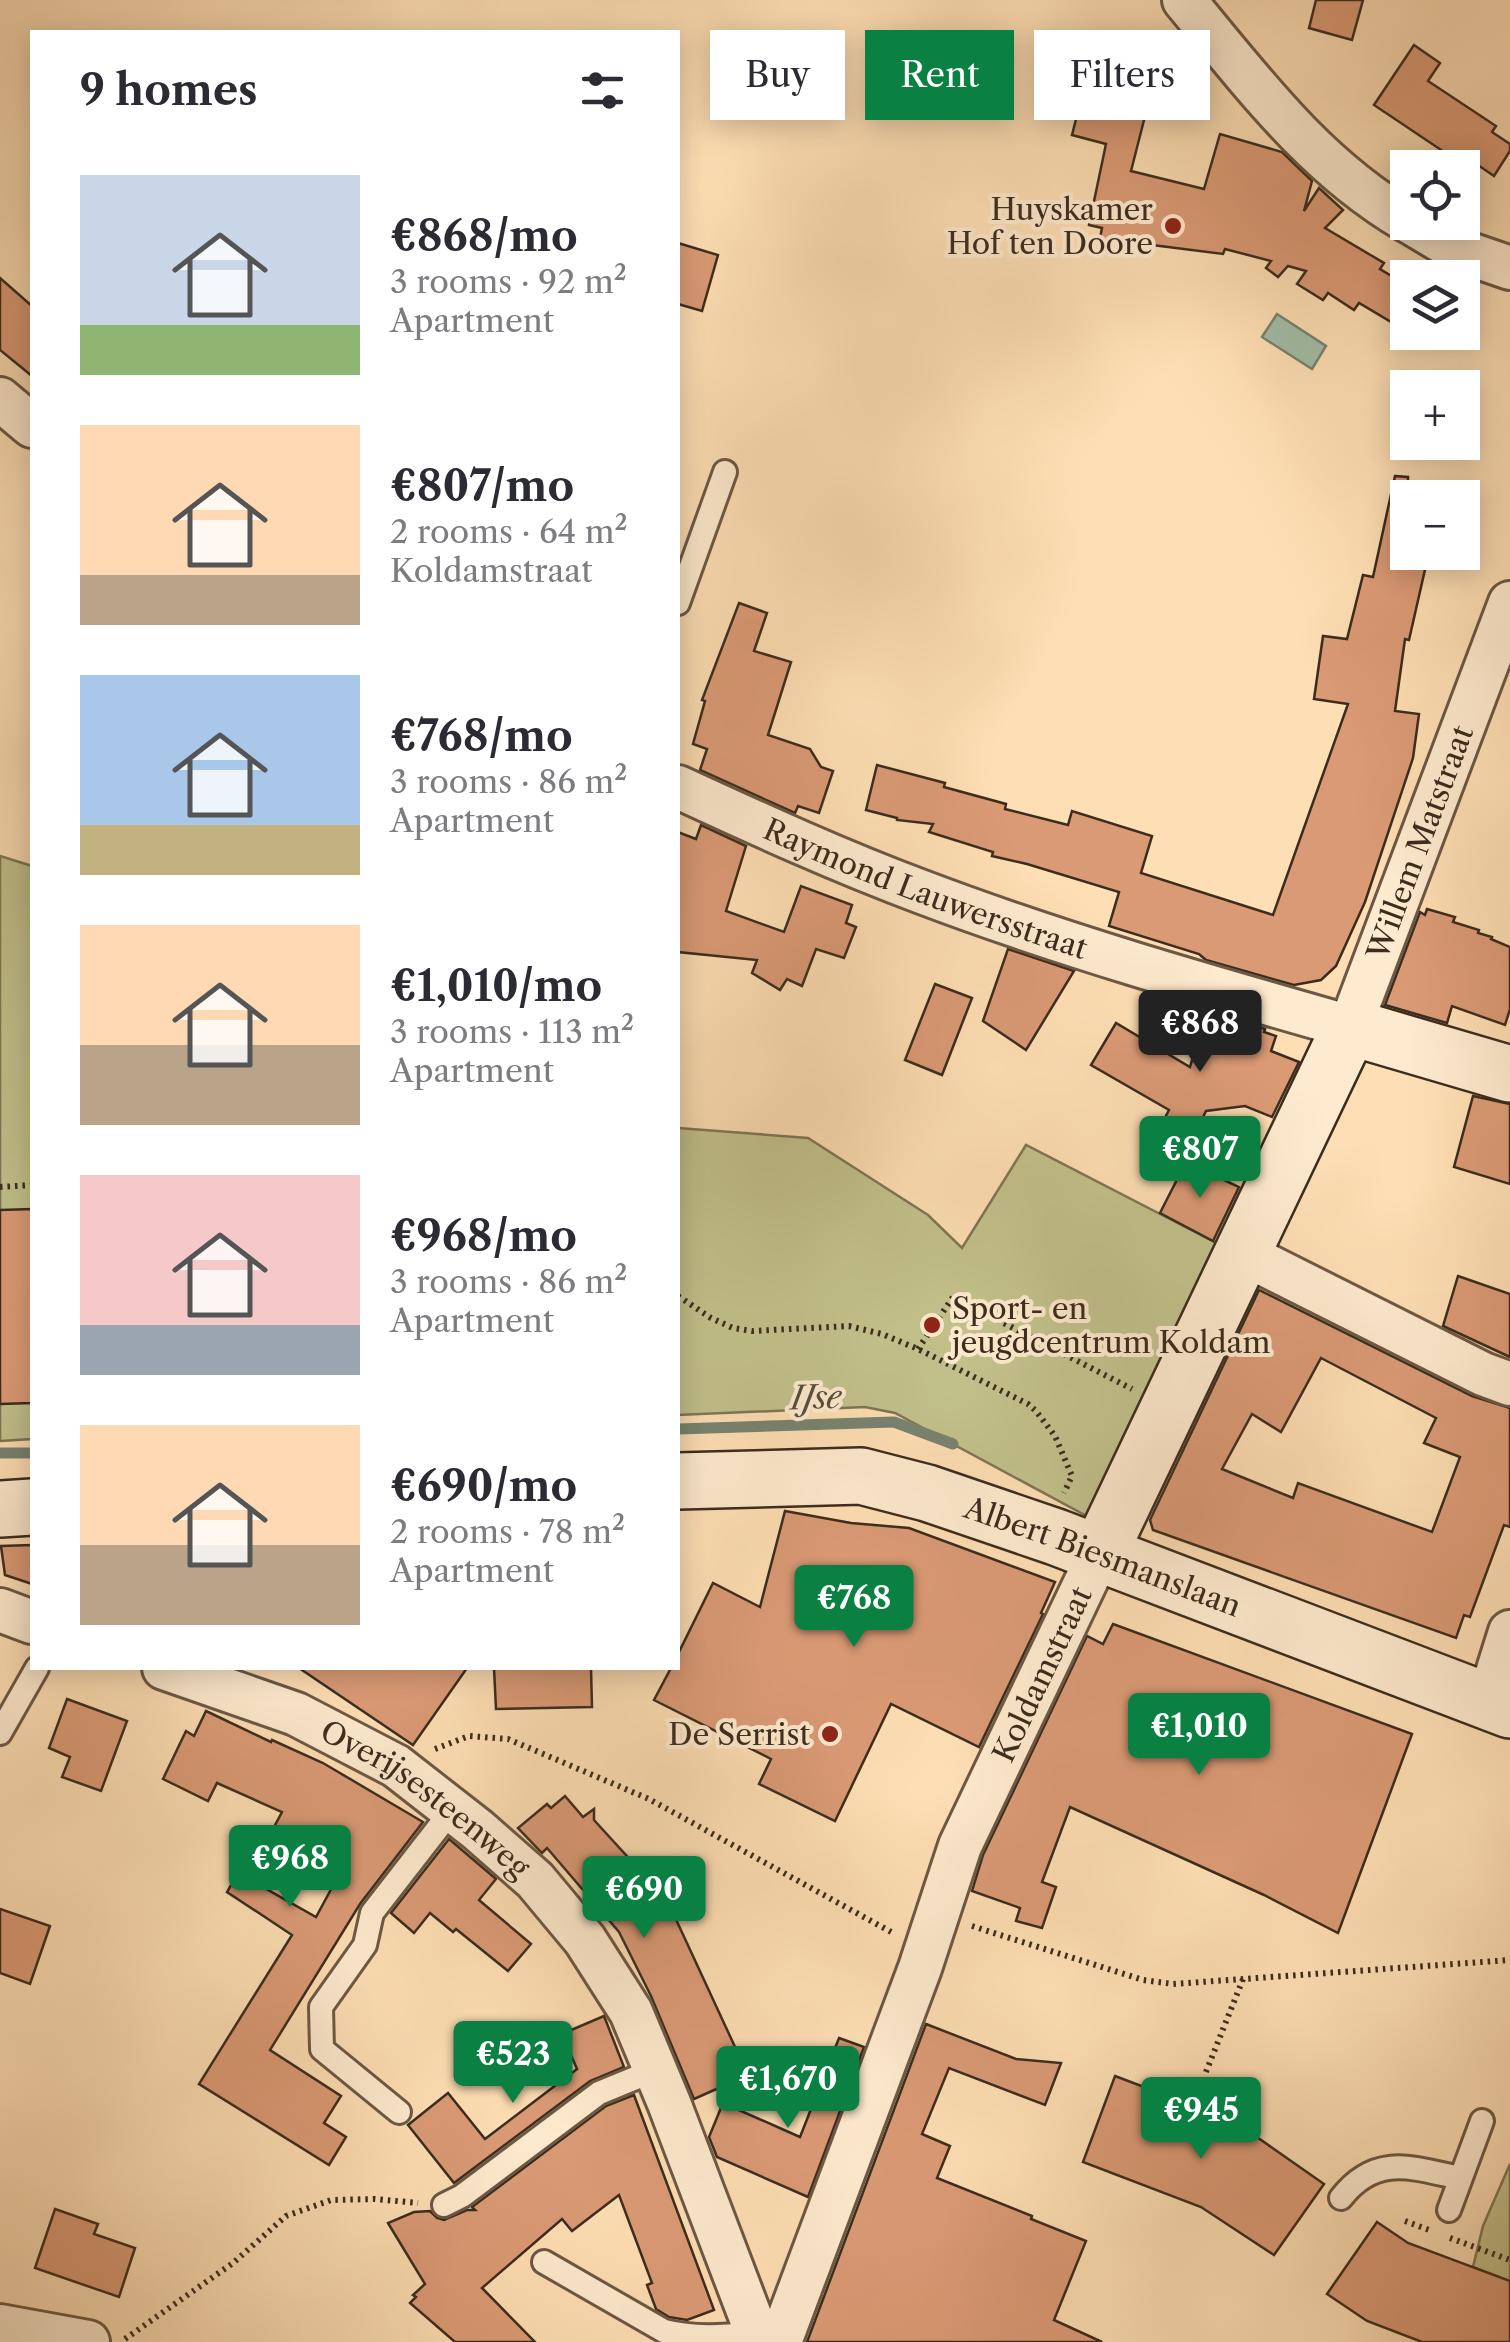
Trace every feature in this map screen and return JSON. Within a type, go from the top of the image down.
[{"type":"main road","points":[[1350,1027],[1510,1074]]},
{"type":"main road","name":"Koldamstraat","points":[[1099,1554],[1350,1027]]},
{"type":"main road","name":"Albert Biesmanslaan","points":[[680,1481],[861,1476],[927,1492],[1499,1706]]},
{"type":"main road","points":[[0,1509],[30,1508]]},
{"type":"street","points":[[1184,0],[1284,121],[1338,173],[1390,209]]},
{"type":"street","points":[[1440,240],[1510,268]]},
{"type":"street","points":[[0,399],[30,424]]},
{"type":"street","name":"Willem Matstraat","points":[[1350,1027],[1510,603]]},
{"type":"street","name":"Raymond Lauwersstraat","points":[[680,789],[921,892],[1169,975],[1350,1027]]},
{"type":"street","points":[[1242,1254],[1510,1384]]},
{"type":"street","name":"Koldamstraat","points":[[766,2339],[931,1933],[960,1846],[1099,1554]]},
{"type":"street","points":[[0,1610],[30,1621]]},
{"type":"street","points":[[1499,1706],[1510,1632]]},
{"type":"street","name":"Overijsesteenweg","points":[[170,1670],[296,1714],[396,1766],[535,1880],[585,1940],[631,2012],[766,2339]]},
{"type":"street","points":[[0,2326],[88,2342]]},
{"type":"lane","points":[[680,597],[725,472]]},
{"type":"lane","points":[[0,1733],[36,1670]]},
{"type":"lane","points":[[399,2112],[322,2050],[321,2007],[365,1946],[372,1914],[452,1810]]},
{"type":"lane","points":[[444,2205],[462,2196],[599,2093],[655,2070]]},
{"type":"lane","points":[[1449,2210],[1482,2121]]},
{"type":"lane","points":[[1342,2198],[1360,2178],[1402,2165],[1460,2178]]},
{"type":"lane","points":[[544,2262],[664,2331],[684,2336],[766,2339]]},
{"type":"path","points":[[0,1187],[30,1185]]},
{"type":"path","points":[[680,1297],[732,1328],[752,1331],[849,1326],[882,1334],[1028,1404],[1062,1450],[1072,1476],[1060,1500]]},
{"type":"path","points":[[918,1349],[953,1297],[1168,1407]]},
{"type":"path","points":[[396,1766],[469,1736],[508,1739],[649,1799],[931,1933],[1143,1980],[1173,1984],[1510,1960]]},
{"type":"path","points":[[1206,2072],[1243,1980]]},
{"type":"path","points":[[120,2342],[233,2263],[286,2216],[332,2200],[376,2198],[444,2205]]},
{"type":"shaded area","points":[[1277,314],[1326,346],[1312,369],[1262,337]]},
{"type":"shaded area","points":[[0,856],[30,865],[30,1439],[0,1441]]},
{"type":"shaded area","name":"Sport- en jeugdcentrum Koldam","points":[[680,1128],[808,1138],[928,1215],[962,1248],[1026,1145],[1228,1249],[1096,1521],[895,1413],[865,1407],[680,1415]]},
{"type":"shaded area","points":[[1510,2164],[1510,2281],[1473,2267],[1483,2226]]},
{"type":"building","points":[[1316,0],[1363,0],[1352,40],[1309,28]]},
{"type":"building","points":[[1414,45],[1440,63],[1428,81],[1496,126],[1492,132],[1510,144],[1510,151],[1494,176],[1480,166],[1480,150],[1441,150],[1374,105]]},
{"type":"building","points":[[1076,120],[1144,120],[1131,171],[1204,189],[1220,134],[1282,152],[1312,181],[1304,211],[1319,188],[1343,210],[1325,228],[1384,263],[1380,269],[1390,275],[1390,321],[1359,303],[1354,310],[1328,293],[1323,300],[1297,284],[1306,271],[1288,266],[1278,277],[1266,268],[1271,261],[1225,249],[1223,254],[1100,238],[1102,228],[1089,225],[1106,144],[1072,135]]},
{"type":"building","points":[[680,244],[718,255],[702,311],[680,305]]},
{"type":"building","points":[[0,278],[30,304],[30,374],[0,350]]},
{"type":"building","points":[[1390,499],[1390,570],[1425,570],[1409,640],[1405,639],[1395,711],[1419,714],[1413,758],[1365,902],[1336,966],[1321,980],[1294,985],[1109,926],[1119,892],[992,856],[993,852],[929,832],[933,824],[897,820],[866,810],[877,765],[945,783],[944,787],[1006,804],[1005,809],[1068,825],[1072,811],[1152,836],[1141,873],[1273,915],[1348,704],[1314,699],[1323,636],[1347,639],[1363,575],[1373,577]]},
{"type":"building","points":[[739,603],[767,613],[754,651],[791,662],[768,735],[810,749],[821,767],[833,771],[819,813],[798,806],[795,813],[700,770],[707,749],[693,744],[705,701],[702,700]]},
{"type":"building","points":[[701,825],[746,846],[726,911],[784,932],[801,886],[852,905],[846,923],[856,927],[844,958],[816,949],[802,986],[787,979],[780,990],[752,973],[757,960],[680,952],[680,833],[696,839]]},
{"type":"building","points":[[1427,909],[1455,917],[1453,922],[1479,930],[1478,933],[1510,947],[1510,1009],[1505,1025],[1452,1006],[1447,1023],[1385,1005],[1420,912],[1425,915]]},
{"type":"building","points":[[1008,949],[1074,971],[1026,1050],[983,1021]]},
{"type":"building","points":[[935,984],[972,998],[942,1075],[905,1060]]},
{"type":"building","points":[[1206,1011],[1265,1029],[1264,1032],[1276,1036],[1271,1051],[1299,1062],[1272,1117],[1245,1106],[1206,1111],[1183,1159],[1152,1142],[1169,1110],[1091,1065],[1116,1023],[1190,1067]]},
{"type":"building","points":[[1473,1096],[1510,1104],[1510,1184],[1454,1167]]},
{"type":"building","points":[[1186,1162],[1239,1187],[1213,1241],[1160,1213]]},
{"type":"building","points":[[30,1209],[30,1403],[0,1404],[0,1210]]},
{"type":"building","points":[[1458,1276],[1510,1294],[1510,1357],[1443,1326]]},
{"type":"building","points":[[1259,1290],[1472,1396],[1510,1408],[1510,1527],[1504,1525],[1470,1617],[1464,1615],[1456,1638],[1153,1530],[1150,1520]],"holes":[[[1321,1358],[1436,1418],[1424,1443],[1460,1457],[1432,1532],[1298,1483],[1293,1498],[1222,1469],[1252,1414],[1281,1432]]]},
{"type":"building","points":[[785,1511],[909,1528],[1055,1582],[979,1747],[891,1704],[835,1821],[759,1784],[771,1759],[654,1700],[670,1670],[680,1670],[680,1650],[713,1583],[760,1607]]},
{"type":"building","points":[[30,1545],[30,1583],[5,1575],[1,1546]]},
{"type":"building","points":[[1113,1624],[1412,1734],[1338,1933],[1070,1807],[1042,1882],[1056,1887],[1042,1928],[1016,1921],[1020,1908],[972,1891],[983,1855],[1087,1636],[1103,1644]]},
{"type":"building","points":[[302,1670],[466,1670],[413,1745]]},
{"type":"building","points":[[494,1670],[591,1670],[592,1707],[496,1709]]},
{"type":"building","points":[[67,1699],[127,1721],[101,1791],[62,1777],[70,1757],[49,1748]]},
{"type":"building","points":[[206,1711],[323,1763],[423,1822],[360,1904],[270,2050],[341,2096],[324,2123],[346,2137],[329,2165],[199,2084],[292,1935],[227,1892],[238,1873],[316,1917],[342,1869],[273,1829],[282,1812],[217,1783],[208,1801],[163,1779],[186,1731],[194,1736]]},
{"type":"building","points":[[565,1796],[583,1817],[594,1809],[594,1820],[667,1900],[748,2075],[694,2099],[619,1932],[547,1848],[542,1853],[518,1828],[547,1804],[551,1808]]},
{"type":"building","points":[[449,1839],[496,1879],[479,1900],[531,1944],[508,1971],[430,1913],[414,1933],[391,1913]]},
{"type":"building","points":[[0,1909],[50,1926],[30,1984],[0,1973]]},
{"type":"building","points":[[604,2016],[624,2067],[590,2081],[454,2183],[408,2125],[448,2093],[485,2139],[577,2069],[562,2034]]},
{"type":"building","points":[[926,2024],[1016,2059],[1061,2063],[1045,2105],[949,2068],[922,2134],[950,2146],[937,2178],[1086,2241],[1054,2320],[1102,2342],[807,2342]]},
{"type":"building","points":[[839,2038],[864,2047],[808,2197],[717,2157],[709,2137],[723,2103],[800,2137]]},
{"type":"building","points":[[1115,2076],[1234,2121],[1324,2184],[1274,2255],[1201,2207],[1083,2162]]},
{"type":"building","points":[[634,2095],[714,2310],[687,2320],[669,2317],[656,2309],[647,2285],[652,2283],[619,2195],[572,2231],[562,2219],[482,2288],[535,2342],[455,2342],[410,2303],[425,2284],[388,2223],[414,2212],[430,2211],[444,2220],[475,2210],[472,2207],[606,2106]]},
{"type":"building","points":[[55,2209],[98,2224],[94,2234],[135,2248],[119,2297],[35,2268]]},
{"type":"building","points":[[1377,2222],[1408,2243],[1510,2281],[1510,2342],[1422,2342],[1367,2321],[1327,2294]]},
{"type":"waterway","name":"IJse","points":[[680,1429],[894,1422],[953,1444]]},
{"type":"waterway","name":"IJse","points":[[0,1453],[30,1453]]},
{"type":"place","name":"Huyskamer Hof ten Doore","points":[[1173,226]]},
{"type":"place","name":"Sport- en jeugdcentrum Koldam","points":[[932,1325]]},
{"type":"place","name":"De Serrist","points":[[830,1734]]}]
